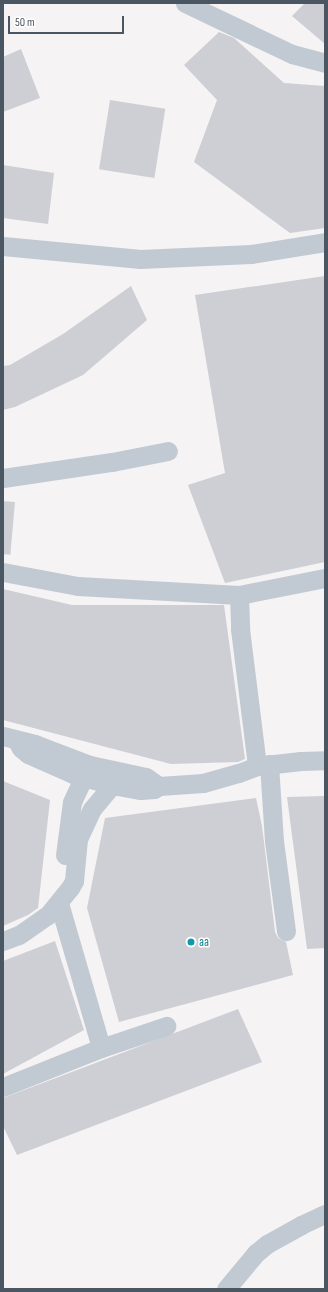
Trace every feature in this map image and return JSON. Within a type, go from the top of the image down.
[{"type":"street","points":[[186,3],[292,54],[325,63]]},
{"type":"street","points":[[3,246],[140,260],[251,254],[325,242]]},
{"type":"street","points":[[3,478],[112,462],[168,451]]},
{"type":"street","points":[[3,572],[78,586],[239,595],[325,578]]},
{"type":"street","points":[[239,595],[240,629],[263,765],[286,930]]},
{"type":"street","points":[[10,739],[35,744],[112,786],[141,790],[154,789],[159,786],[203,783],[263,765],[325,760]]},
{"type":"street","points":[[87,771],[146,777],[159,786]]},
{"type":"street","points":[[87,771],[77,789],[69,814],[62,877],[63,897],[101,1048]]},
{"type":"street","points":[[3,941],[19,934],[36,923],[63,897],[74,880],[75,857],[81,832],[92,809],[112,786]]},
{"type":"street","points":[[3,1087],[101,1048],[166,1026]]},
{"type":"street","points":[[226,1289],[256,1253],[267,1244],[301,1225],[325,1214]]},
{"type":"building","points":[[305,3],[325,3],[325,44],[292,16]]},
{"type":"building","points":[[219,32],[234,38],[284,83],[325,86],[325,228],[290,233],[194,162],[217,100],[184,65]]},
{"type":"building","points":[[21,49],[40,98],[3,112],[3,57]]},
{"type":"building","points":[[110,100],[165,109],[154,178],[99,169]]},
{"type":"building","points":[[3,165],[54,173],[48,224],[3,218]]},
{"type":"building","points":[[325,276],[325,562],[225,583],[188,485],[225,473],[195,295]]},
{"type":"building","points":[[131,286],[147,320],[83,375],[15,407],[3,410],[3,366],[10,365],[63,334]]},
{"type":"building","points":[[3,501],[15,502],[10,555],[3,554]]},
{"type":"building","points":[[3,589],[72,605],[224,605],[245,759],[238,762],[171,764],[3,720]]},
{"type":"building","points":[[3,781],[50,800],[38,908],[28,915],[3,926]]},
{"type":"building","points":[[325,796],[325,948],[307,949],[287,797]]},
{"type":"building","name":"aa","points":[[256,798],[262,826],[275,932],[278,938],[286,942],[293,975],[119,1022],[87,908],[105,818]]},
{"type":"building","points":[[55,941],[84,1030],[3,1074],[3,961]]},
{"type":"building","points":[[238,1009],[262,1062],[17,1155],[3,1126],[3,1098]]},
{"type":"place","name":"aa","points":[[191,942]]}]
